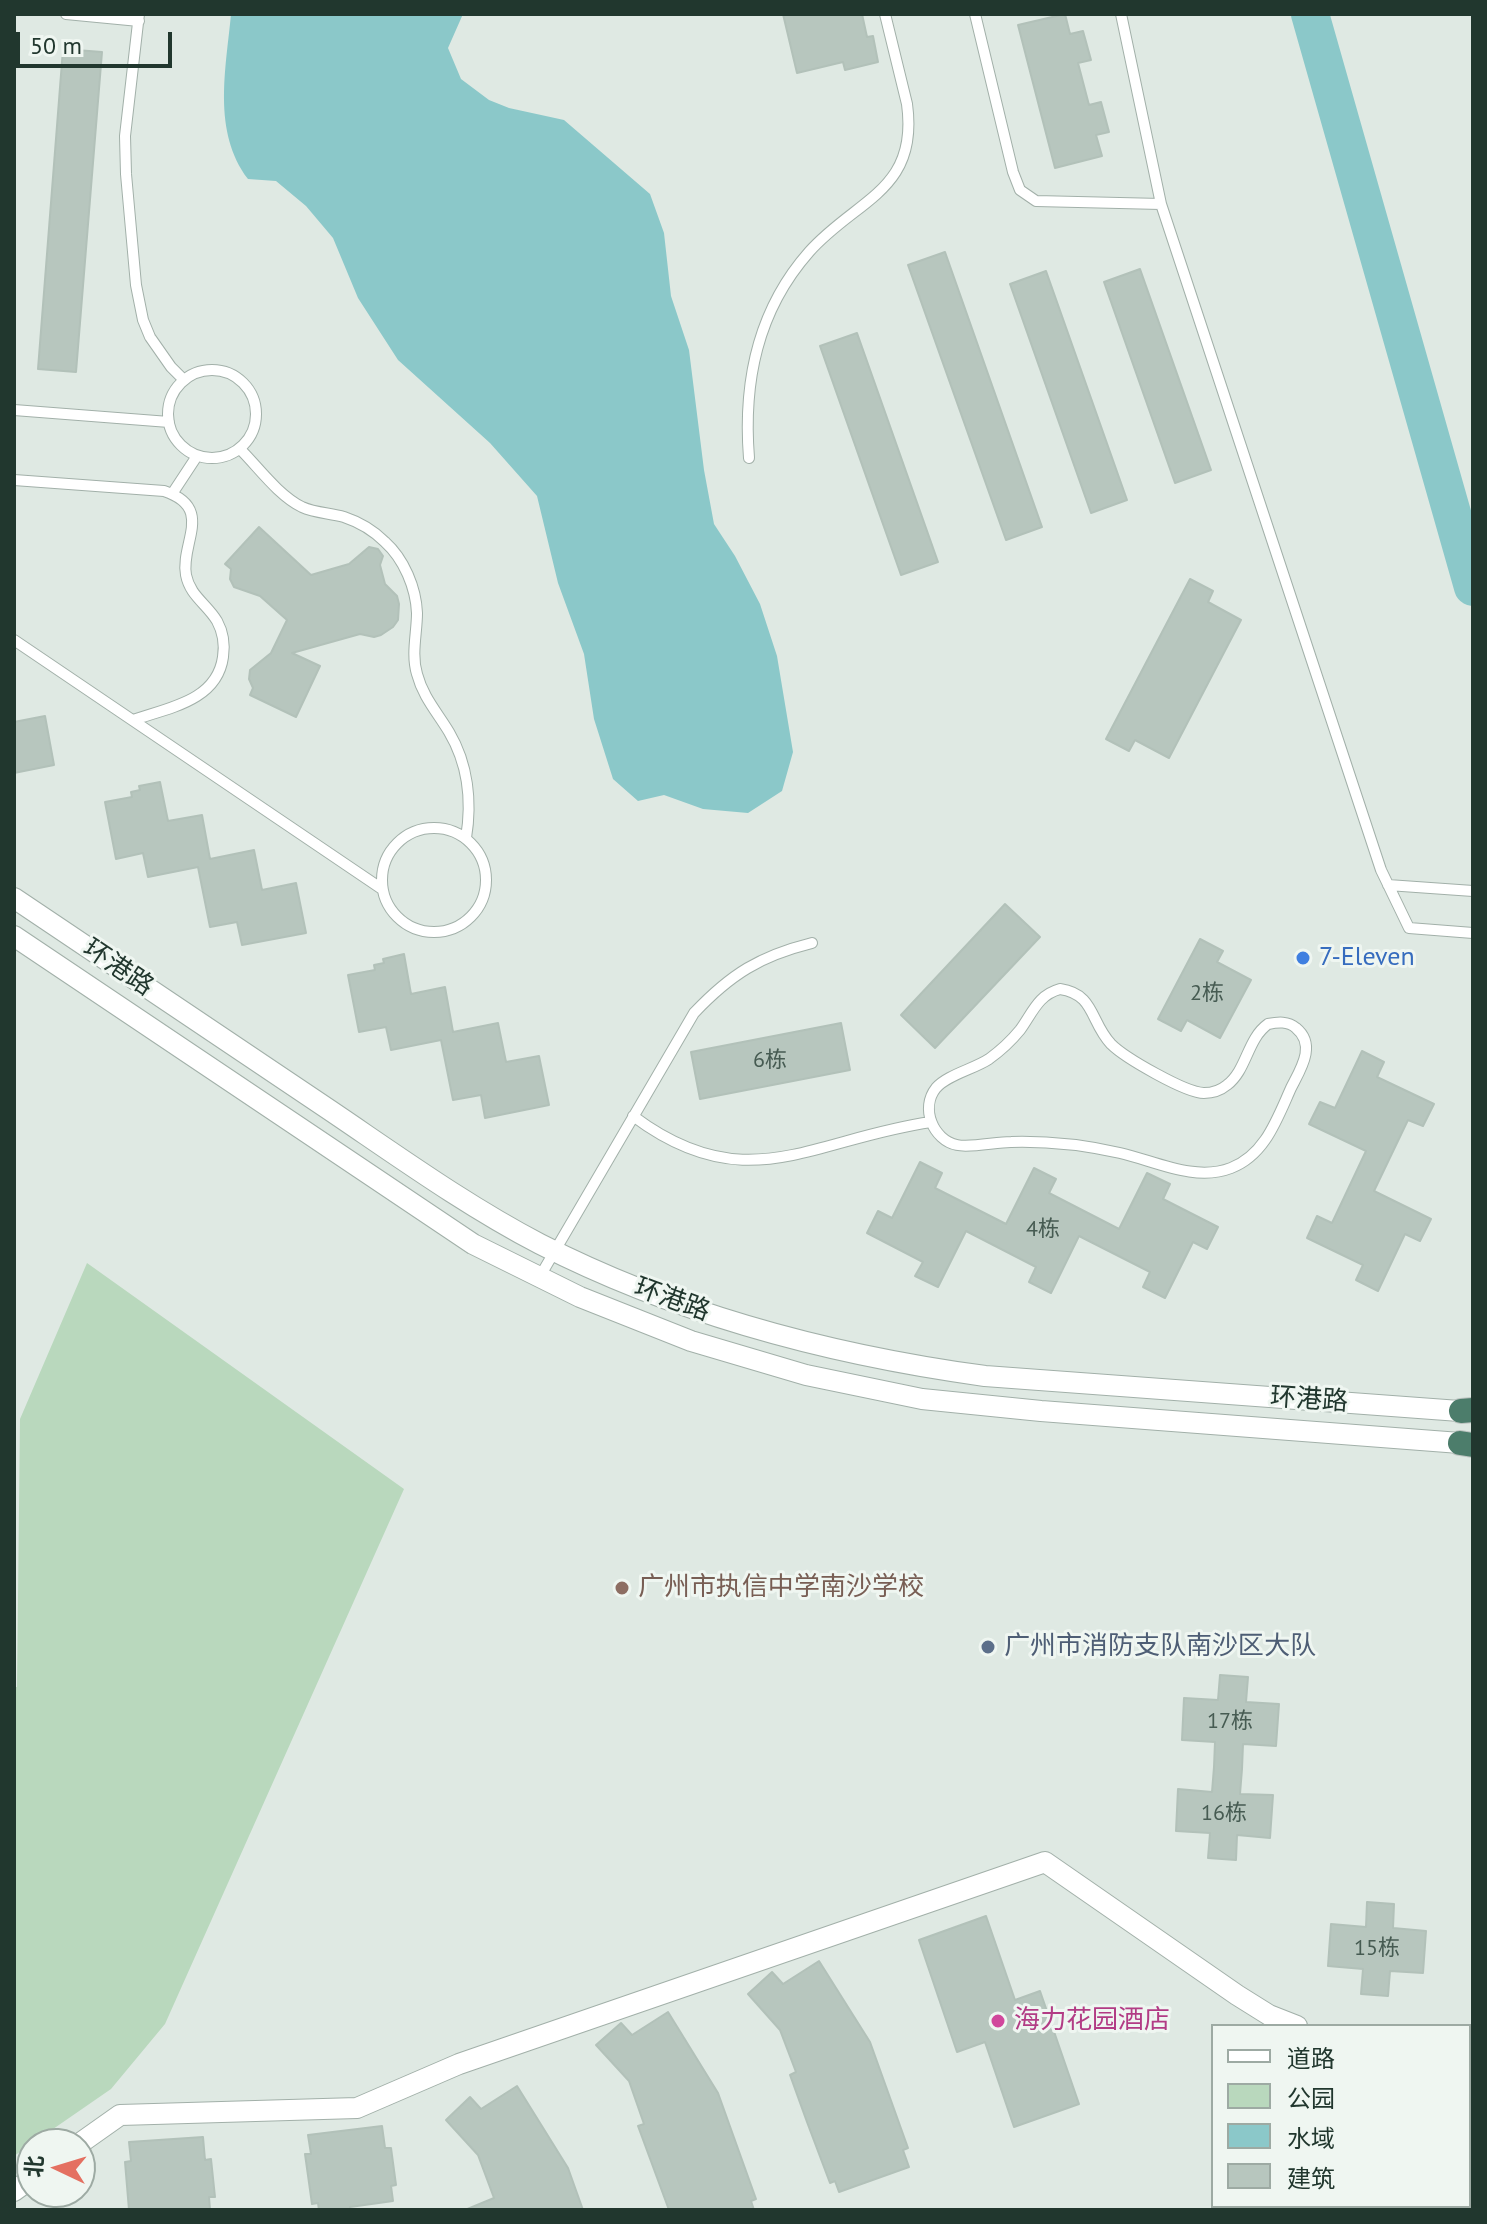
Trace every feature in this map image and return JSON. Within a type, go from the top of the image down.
[{"type":"street","name":"环港路","points":[[14,898],[489,1217],[554,1251],[647,1292],[757,1330],[856,1355],[927,1368],[1014,1378],[1469,1411]]},
{"type":"street","name":"环港路","points":[[14,936],[473,1244],[635,1321],[734,1355],[806,1375],[908,1396],[1011,1409],[1469,1444]]},
{"type":"street","points":[[1431,1440],[1438,1439],[1447,1429],[1445,1416],[1433,1410]]},
{"type":"street","points":[[96,2132],[120,2115],[357,2108],[459,2064],[1045,1862],[1237,1995],[1269,2015],[1292,2024]]},
{"type":"street","points":[[1237,1995],[1258,2024]]},
{"type":"lane","points":[[66,14],[139,18],[125,136],[136,285],[150,337],[184,380]]},
{"type":"lane","points":[[749,458],[746,421],[749,385],[756,349],[769,314],[787,282],[809,253],[835,227],[887,186],[906,147],[907,104],[885,14]]},
{"type":"lane","points":[[975,14],[1020,190],[1036,201],[1161,204]]},
{"type":"lane","points":[[1121,14],[1161,204],[1388,885],[1409,928],[1473,933]]},
{"type":"lane","points":[[205,370],[217,370],[238,378],[246,386],[256,407],[256,419],[254,430],[240,449],[220,458],[197,456],[178,442],[169,422],[171,399],[184,380],[205,370]]},
{"type":"lane","points":[[14,410],[169,422]]},
{"type":"lane","points":[[240,449],[288,498],[304,508],[346,518],[369,529],[388,544],[403,564],[413,587],[417,611],[414,665],[422,692],[449,733],[465,771],[469,805],[466,838]]},
{"type":"lane","points":[[172,494],[197,456]]},
{"type":"lane","points":[[14,480],[155,490],[172,494],[186,505],[190,513],[193,531],[185,560],[187,580],[197,599],[219,625],[223,637],[223,661],[205,692],[133,720]]},
{"type":"lane","points":[[14,640],[382,889]]},
{"type":"lane","points":[[431,827],[455,832],[466,838],[481,858],[486,883],[478,907],[461,925],[437,932],[412,928],[392,912],[382,889],[384,864],[397,842],[431,827]]},
{"type":"lane","points":[[1388,885],[1473,891]]},
{"type":"lane","points":[[539,1278],[694,1013],[718,987],[746,967],[778,952],[812,943]]},
{"type":"lane","points":[[1060,989],[1073,990],[1084,997],[1100,1031],[1126,1057],[1192,1091],[1217,1091],[1228,1084],[1237,1074],[1254,1038],[1268,1024],[1287,1023],[1302,1034],[1306,1042],[1304,1061],[1268,1137],[1248,1159],[1221,1171],[1191,1172],[1144,1158],[1068,1145],[1012,1142],[956,1145],[945,1140],[931,1122],[929,1110],[936,1088],[996,1053],[1017,1033],[1039,1000],[1048,992],[1060,989]]},
{"type":"lane","points":[[633,1116],[674,1143],[697,1152],[745,1161],[794,1156],[869,1133],[931,1122]]},
{"type":"green space","points":[[87,1263],[404,1489],[165,2024],[111,2089],[55,2128],[16,2128],[14,2156],[14,1687],[17,1687],[20,1419]]},
{"type":"water","points":[[231,14],[463,14],[448,48],[461,79],[489,100],[509,108],[564,120],[650,194],[664,233],[671,296],[689,350],[714,524],[760,604],[777,656],[793,752],[782,791],[748,813],[703,809],[664,795],[638,801],[613,779],[594,719],[584,654],[558,583],[537,496],[490,443],[398,360],[358,298],[333,238],[306,206],[276,181],[248,179],[237,160],[229,141],[224,99]]},
{"type":"building","points":[[783,14],[862,14],[867,37],[873,36],[878,62],[845,70],[843,62],[797,73]]},
{"type":"building","points":[[1065,14],[1070,34],[1083,31],[1091,60],[1078,63],[1089,105],[1101,102],[1109,132],[1096,135],[1102,156],[1055,168],[1018,25]]},
{"type":"building","points":[[63,49],[102,52],[76,372],[38,369]]},
{"type":"building","points":[[945,252],[1042,527],[1006,540],[908,265]]},
{"type":"building","points":[[1140,269],[1211,470],[1175,483],[1104,282]]},
{"type":"building","points":[[1046,271],[1127,500],[1091,513],[1010,284]]},
{"type":"building","points":[[857,333],[938,562],[901,575],[820,346]]},
{"type":"building","points":[[259,527],[311,575],[349,564],[369,547],[378,549],[383,556],[380,565],[385,584],[397,596],[399,604],[398,620],[381,635],[360,634],[292,653],[320,666],[296,717],[250,695],[253,688],[249,679],[250,670],[271,653],[287,620],[260,596],[234,587],[230,579],[231,569],[225,564]]},
{"type":"building","points":[[1190,579],[1213,591],[1208,602],[1241,620],[1169,758],[1135,740],[1129,751],[1106,739]]},
{"type":"building","points":[[45,716],[54,765],[14,773],[14,722]]},
{"type":"building","points":[[160,782],[168,821],[202,815],[210,859],[254,850],[262,890],[296,883],[306,933],[242,945],[237,922],[210,927],[198,867],[148,877],[143,853],[116,859],[105,802],[132,797],[131,792],[140,790],[139,786]]},
{"type":"building","points":[[1005,904],[1040,937],[935,1048],[901,1015]]},
{"type":"building","points":[[1200,939],[1223,951],[1217,962],[1251,980],[1220,1038],[1187,1020],[1181,1031],[1158,1019]]},
{"type":"building","points":[[404,954],[411,994],[445,987],[453,1032],[498,1023],[506,1062],[539,1056],[549,1105],[485,1118],[481,1095],[453,1100],[441,1040],[391,1050],[386,1027],[359,1032],[348,975],[375,970],[374,965],[384,963],[383,959]]},
{"type":"building","points":[[841,1023],[850,1070],[700,1099],[691,1052]]},
{"type":"building","points":[[1362,1051],[1384,1062],[1377,1077],[1434,1104],[1423,1126],[1408,1120],[1374,1191],[1431,1219],[1420,1241],[1405,1234],[1378,1291],[1356,1280],[1363,1265],[1307,1238],[1317,1216],[1332,1223],[1366,1151],[1309,1124],[1320,1102],[1335,1108]]},
{"type":"building","points":[[920,1162],[942,1173],[935,1188],[1006,1224],[1034,1168],[1056,1179],[1049,1193],[1119,1229],[1147,1173],[1170,1184],[1163,1199],[1218,1227],[1207,1249],[1193,1242],[1165,1298],[1143,1287],[1150,1272],[1079,1236],[1051,1293],[1029,1282],[1036,1267],[966,1231],[938,1287],[915,1276],[923,1262],[867,1233],[878,1211],[892,1218]]},
{"type":"building","points":[[1220,1675],[1248,1677],[1246,1702],[1279,1704],[1276,1746],[1243,1744],[1240,1794],[1273,1795],[1270,1838],[1237,1835],[1236,1860],[1208,1858],[1210,1833],[1176,1831],[1178,1789],[1212,1792],[1214,1767],[1215,1742],[1182,1740],[1184,1698],[1218,1700]]},
{"type":"building","points":[[1367,1902],[1394,1904],[1393,1928],[1426,1931],[1423,1973],[1390,1971],[1388,1996],[1361,1994],[1363,1969],[1328,1966],[1331,1924],[1366,1927]]},
{"type":"building","name":"海力花园酒店","points":[[986,1916],[1015,2000],[1040,1991],[1079,2104],[1014,2127],[985,2042],[957,2052],[919,1940]]},
{"type":"building","points":[[819,1961],[870,2042],[908,2148],[903,2150],[909,2167],[839,2192],[835,2181],[830,2183],[807,2122],[790,2075],[796,2072],[780,2030],[748,1994],[772,1972],[783,1984]]},
{"type":"building","points":[[668,2012],[718,2093],[756,2199],[751,2201],[754,2210],[669,2210],[638,2126],[644,2124],[629,2081],[596,2045],[621,2023],[632,2035]]},
{"type":"building","points":[[517,2086],[568,2168],[583,2210],[465,2210],[494,2198],[478,2155],[446,2120],[470,2097],[481,2109]]},
{"type":"building","points":[[382,2126],[385,2148],[391,2148],[396,2185],[391,2186],[393,2201],[350,2207],[351,2210],[319,2210],[318,2203],[312,2204],[305,2154],[311,2154],[308,2135]]},
{"type":"building","points":[[203,2137],[205,2160],[211,2159],[215,2197],[209,2197],[210,2210],[129,2210],[125,2162],[131,2161],[129,2142]]},
{"type":"waterway","points":[[1310,14],[1473,587]]},
{"type":"place","name":"7-Eleven","points":[[1303,958]]},
{"type":"place","name":"广州市执信中学南沙学校","points":[[622,1588]]},
{"type":"place","name":"广州市消防支队南沙区大队","points":[[988,1647]]},
{"type":"place","name":"海力花园酒店","points":[[998,2021]]}]
